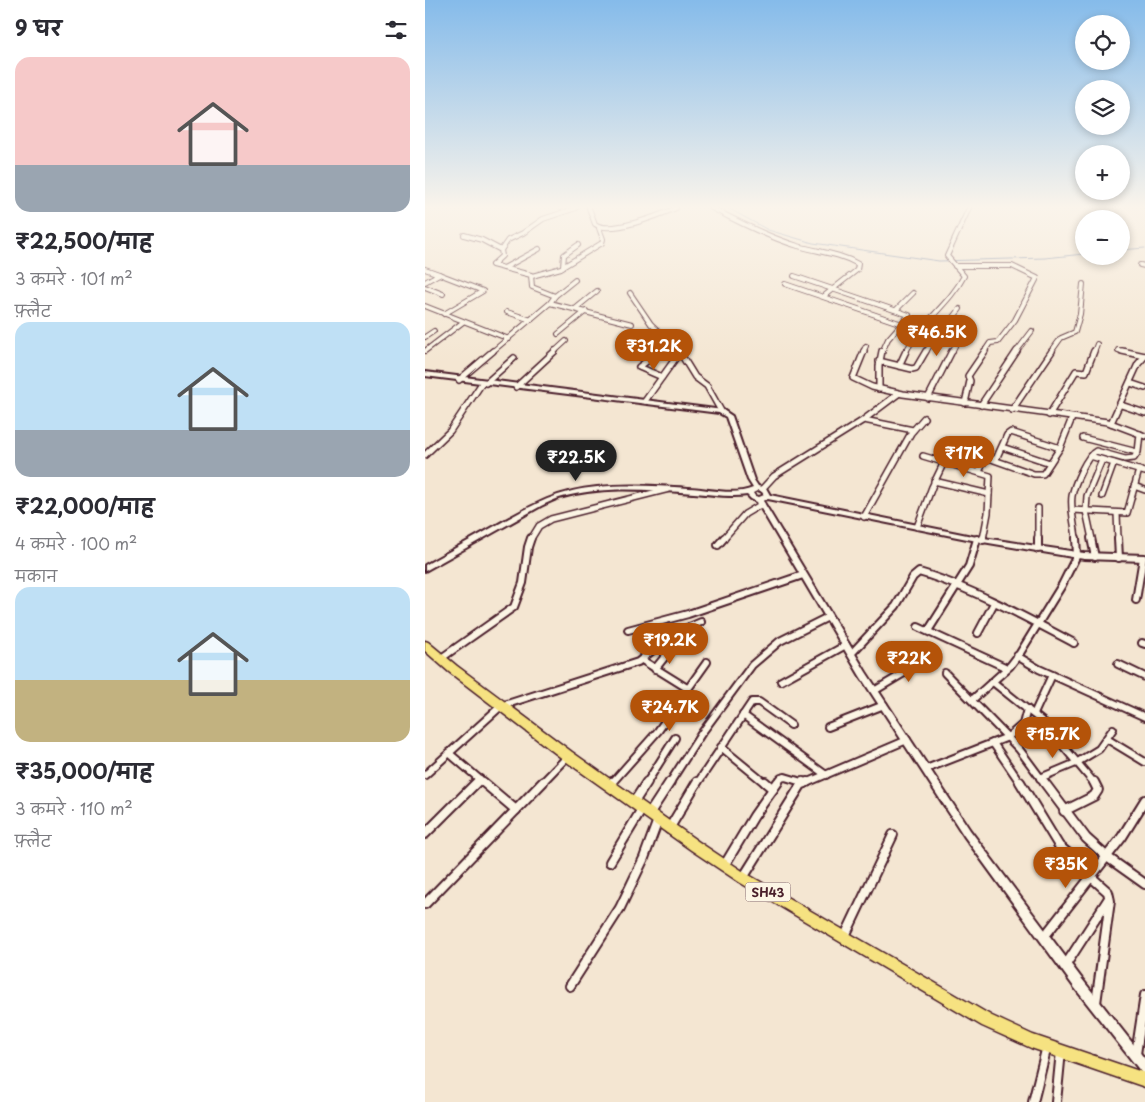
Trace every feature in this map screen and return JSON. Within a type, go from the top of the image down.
[{"type":"main road","name":"SH43","points":[[425,645],[440,659],[568,756],[669,829],[743,878],[845,936],[987,1021],[1047,1046],[1145,1080]]},
{"type":"street","points":[[498,259],[492,264],[532,276],[563,266],[574,259]]},
{"type":"street","points":[[504,268],[520,259]]},
{"type":"street","points":[[563,266],[564,259]]},
{"type":"street","points":[[824,296],[857,270],[859,267],[857,264],[849,259]]},
{"type":"street","points":[[899,366],[914,338],[944,302],[957,291],[964,273],[949,259]]},
{"type":"street","points":[[952,263],[1012,266],[1037,278],[1008,330],[998,342],[991,342],[968,376],[970,381],[965,403]]},
{"type":"street","points":[[1140,265],[1145,266]]},
{"type":"street","points":[[425,269],[483,291],[444,314]]},
{"type":"street","points":[[425,282],[439,274]]},
{"type":"street","points":[[532,276],[531,287],[555,296]]},
{"type":"street","points":[[794,276],[909,315],[884,345],[879,361],[879,389]]},
{"type":"street","points":[[459,380],[551,303],[555,296],[575,280]]},
{"type":"street","points":[[785,284],[903,324]]},
{"type":"street","points":[[1012,410],[1061,338],[1075,332],[1081,314],[1083,284]]},
{"type":"street","points":[[425,287],[443,294]]},
{"type":"street","points":[[575,308],[597,291]]},
{"type":"street","points":[[630,292],[645,317],[680,352],[695,377],[711,391],[721,411]]},
{"type":"street","points":[[896,310],[913,293]]},
{"type":"street","points":[[551,303],[632,324]]},
{"type":"street","points":[[425,306],[509,339]]},
{"type":"street","points":[[879,361],[916,368],[943,324],[951,322],[960,309]]},
{"type":"street","points":[[558,334],[586,311]]},
{"type":"street","points":[[507,312],[531,320]]},
{"type":"street","points":[[425,351],[463,322]]},
{"type":"street","points":[[928,398],[965,326]]},
{"type":"street","points":[[425,337],[434,331]]},
{"type":"street","points":[[981,405],[1008,363],[1032,331]]},
{"type":"street","points":[[516,386],[566,341]]},
{"type":"street","points":[[662,377],[639,367],[670,343]]},
{"type":"street","points":[[1049,415],[1056,401],[1077,371],[1086,372],[1097,344]]},
{"type":"street","points":[[865,346],[853,378],[858,382],[879,389],[898,394],[1111,423],[1143,435],[1134,458],[1130,460],[1096,451],[1090,456],[1075,482],[1072,496],[1077,555],[1039,624],[1017,656],[993,682],[972,700]]},
{"type":"street","points":[[1111,423],[1121,405],[1138,364],[1145,356],[1118,350]]},
{"type":"street","points":[[645,401],[680,352]]},
{"type":"street","points":[[425,455],[450,430],[484,383],[514,358]]},
{"type":"street","points":[[425,374],[459,380],[721,411],[729,416],[756,490]]},
{"type":"street","points":[[1130,383],[1145,388]]},
{"type":"street","points":[[898,394],[864,420],[774,476],[756,490],[752,498],[864,517],[980,540],[1077,555],[1144,558],[1136,600]]},
{"type":"street","points":[[1121,405],[1145,413]]},
{"type":"street","points":[[864,517],[913,430],[924,418]]},
{"type":"street","points":[[979,472],[987,459],[1038,474],[1044,473],[1060,448],[1072,418]]},
{"type":"street","points":[[864,420],[913,430]]},
{"type":"street","points":[[994,460],[1007,434],[1011,432],[1060,448]]},
{"type":"street","points":[[1083,438],[1137,452]]},
{"type":"street","points":[[1002,447],[1050,463]]},
{"type":"street","points":[[917,527],[934,481],[943,462],[950,454],[983,463]]},
{"type":"street","points":[[923,456],[990,476],[989,494],[980,540],[969,566],[928,631]]},
{"type":"street","points":[[1090,456],[1145,472]]},
{"type":"street","points":[[1095,557],[1086,511],[1087,496],[1102,460]]},
{"type":"street","points":[[1102,496],[1114,463]]},
{"type":"street","points":[[1072,510],[1117,513],[1129,511],[1133,486],[1139,470]]},
{"type":"street","points":[[934,481],[989,494]]},
{"type":"street","points":[[1133,486],[1145,490]]},
{"type":"street","points":[[425,568],[554,497],[631,488],[766,491],[762,500],[745,514],[718,545]]},
{"type":"street","points":[[440,659],[514,607],[519,596],[529,539],[537,528],[551,519],[669,489]]},
{"type":"street","points":[[762,500],[803,576],[828,617],[967,833],[1065,966],[1145,1068]]},
{"type":"street","points":[[1038,508],[1038,549]]},
{"type":"street","points":[[1117,513],[1119,558]]},
{"type":"street","points":[[851,654],[896,606],[915,574],[923,572],[1039,624],[1074,643]]},
{"type":"street","points":[[628,630],[688,614],[803,576]]},
{"type":"street","points":[[978,633],[994,603]]},
{"type":"street","points":[[609,862],[752,665],[780,641],[828,617]]},
{"type":"street","points":[[425,775],[501,706],[642,660],[673,634],[701,622]]},
{"type":"street","points":[[918,627],[1007,668]]},
{"type":"street","points":[[655,669],[679,638]]},
{"type":"street","points":[[781,681],[846,645]]},
{"type":"street","points":[[1017,656],[1052,675],[1145,717]]},
{"type":"street","points":[[874,691],[931,657]]},
{"type":"street","points":[[642,660],[687,688]]},
{"type":"street","points":[[610,785],[658,731],[707,662]]},
{"type":"street","points":[[1118,664],[1145,677]]},
{"type":"street","points":[[945,673],[1008,737],[1086,838],[1107,857],[1145,884]]},
{"type":"street","points":[[1034,714],[1052,675]]},
{"type":"street","points":[[993,682],[1034,714],[1096,785],[1098,792],[1094,796],[1064,811]]},
{"type":"street","points":[[669,829],[748,706],[756,701],[791,725]]},
{"type":"street","points":[[828,727],[884,705]]},
{"type":"street","points":[[926,769],[1008,737],[1023,724],[1027,709]]},
{"type":"street","points":[[743,715],[825,775]]},
{"type":"street","points":[[1040,778],[1076,763],[1099,749],[1113,729]]},
{"type":"street","points":[[570,986],[621,908],[644,858],[646,812],[675,738]]},
{"type":"street","points":[[1107,739],[1145,762]]},
{"type":"street","points":[[743,878],[799,787],[907,740]]},
{"type":"street","points":[[993,742],[1059,846],[1091,875],[1110,896],[1095,1005]]},
{"type":"street","points":[[721,747],[773,789]]},
{"type":"street","points":[[449,753],[516,810]]},
{"type":"street","points":[[425,904],[568,756]]},
{"type":"street","points":[[725,866],[754,816],[781,778],[785,777],[805,783]]},
{"type":"street","points":[[425,834],[480,779]]},
{"type":"street","points":[[1044,937],[1131,826],[1144,805]]},
{"type":"street","points":[[845,936],[893,835]]},
{"type":"street","points":[[1065,966],[1110,896]]},
{"type":"street","points":[[1136,1056],[1145,995]]},
{"type":"street","points":[[1033,1102],[1047,1046]]},
{"type":"street","points":[[1056,1102],[1061,1051]]},
{"type":"waterway","points":[[928,259],[939,261],[995,259]]}]
